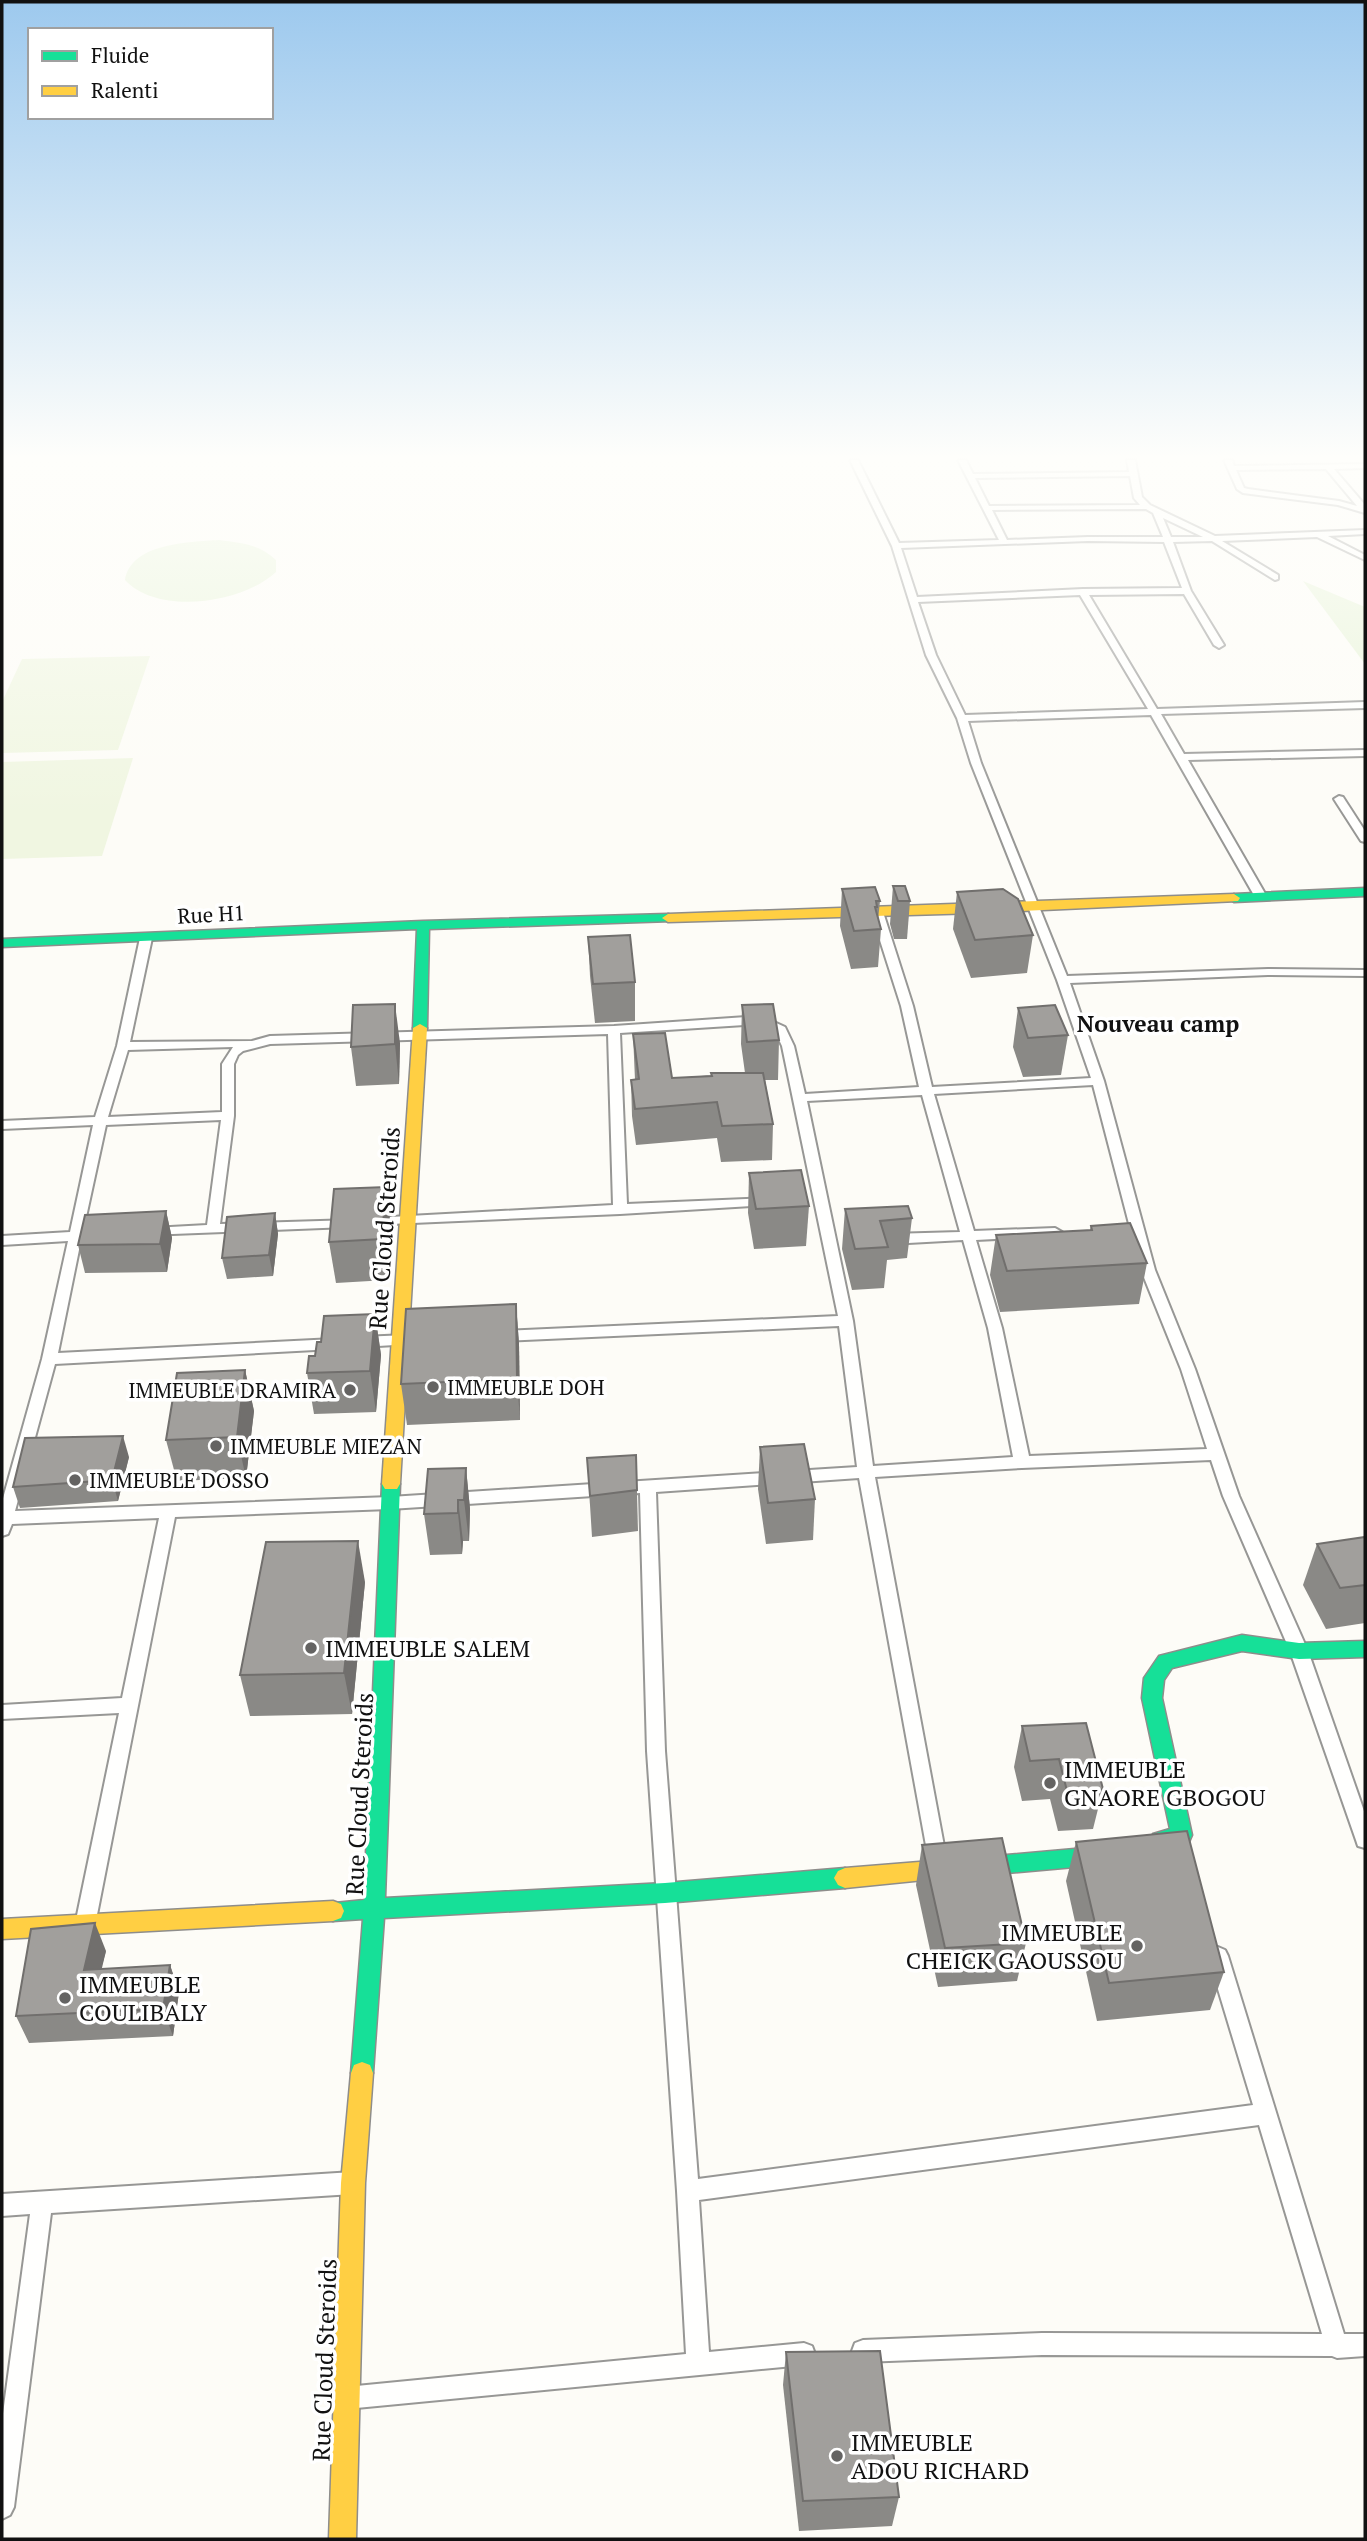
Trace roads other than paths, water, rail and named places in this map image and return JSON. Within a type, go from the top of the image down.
[{"type":"street","points":[[908,579],[931,655],[961,718],[976,763],[1063,980],[1098,1081],[1130,1229],[1188,1369],[1256,1558],[1299,1651],[1365,1840]]},
{"type":"street","points":[[1182,579],[1186,591],[1219,645]]},
{"type":"street","points":[[916,600],[1083,592],[1186,591]]},
{"type":"street","points":[[1083,592],[1261,897]]},
{"type":"street","points":[[961,718],[1365,705]]},
{"type":"street","points":[[1181,757],[1365,753]]},
{"type":"street","points":[[1339,799],[1365,839]]},
{"type":"street","name":"Rue H1","points":[[2,943],[423,925],[1033,907],[1365,892]]},
{"type":"street","points":[[877,912],[907,1006],[917,1057],[995,1328],[1022,1462]]},
{"type":"street","name":"Rue Cloud Steroids","points":[[342,2539],[353,2183],[376,1910],[386,1698],[390,1503],[405,1221],[419,1035],[423,925]]},
{"type":"street","points":[[146,938],[123,1046],[100,1122],[48,1359],[3,1522],[169,1510],[390,1503],[1022,1462],[1218,1454]]},
{"type":"street","points":[[1063,980],[1268,972],[1365,973]]},
{"type":"street","points":[[123,1046],[614,1030],[761,1020],[773,1023],[785,1036],[800,1098],[815,1199],[837,1242],[866,1473],[939,1870]]},
{"type":"street","points":[[614,1030],[620,1210]]},
{"type":"street","points":[[213,1229],[228,1116],[228,1064],[233,1053],[248,1043]]},
{"type":"street","points":[[800,1098],[1098,1081]]},
{"type":"street","points":[[2,1125],[228,1116]]},
{"type":"street","points":[[144,1233],[781,1200]]},
{"type":"street","points":[[872,1240],[1067,1231]]},
{"type":"street","points":[[2,1240],[116,1234]]},
{"type":"street","points":[[483,1336],[846,1321]]},
{"type":"street","points":[[48,1359],[427,1339]]},
{"type":"street","points":[[648,1485],[654,1724],[698,2364]]},
{"type":"street","points":[[85,1925],[169,1510]]},
{"type":"street","points":[[1142,1846],[1184,1842],[1152,1698],[1152,1678],[1167,1662],[1242,1643],[1299,1651],[1365,1649]]},
{"type":"street","points":[[2,1712],[129,1705]]},
{"type":"street","points":[[2,1929],[665,1893],[1116,1853]]},
{"type":"street","points":[[1214,1942],[1337,2347]]},
{"type":"street","points":[[688,2190],[1266,2114]]},
{"type":"street","points":[[2,2205],[353,2183]]},
{"type":"street","points":[[2,2507],[41,2203]]},
{"type":"street","points":[[346,2398],[774,2355],[1042,2344],[1365,2345]]},
{"type":"place","name":"IMMEUBLE DOH","points":[[433,1387]]},
{"type":"place","name":"IMMEUBLE DRAMIRA","points":[[350,1390]]},
{"type":"place","name":"IMMEUBLE MIEZAN","points":[[216,1446]]},
{"type":"place","name":"IMMEUBLE DOSSO","points":[[75,1480]]},
{"type":"place","name":"IMMEUBLE SALEM","points":[[311,1648]]},
{"type":"place","name":"IMMEUBLE GNAORE GBOGOU","points":[[1050,1783]]},
{"type":"place","name":"IMMEUBLE CHEICK GAOUSSOU","points":[[1137,1946]]},
{"type":"place","name":"IMMEUBLE COULIBALY","points":[[65,1998]]},
{"type":"place","name":"IMMEUBLE ADOU RICHARD","points":[[837,2456]]},
{"type":"district","name":"Nouveau camp","points":[[1158,1023]]}]
